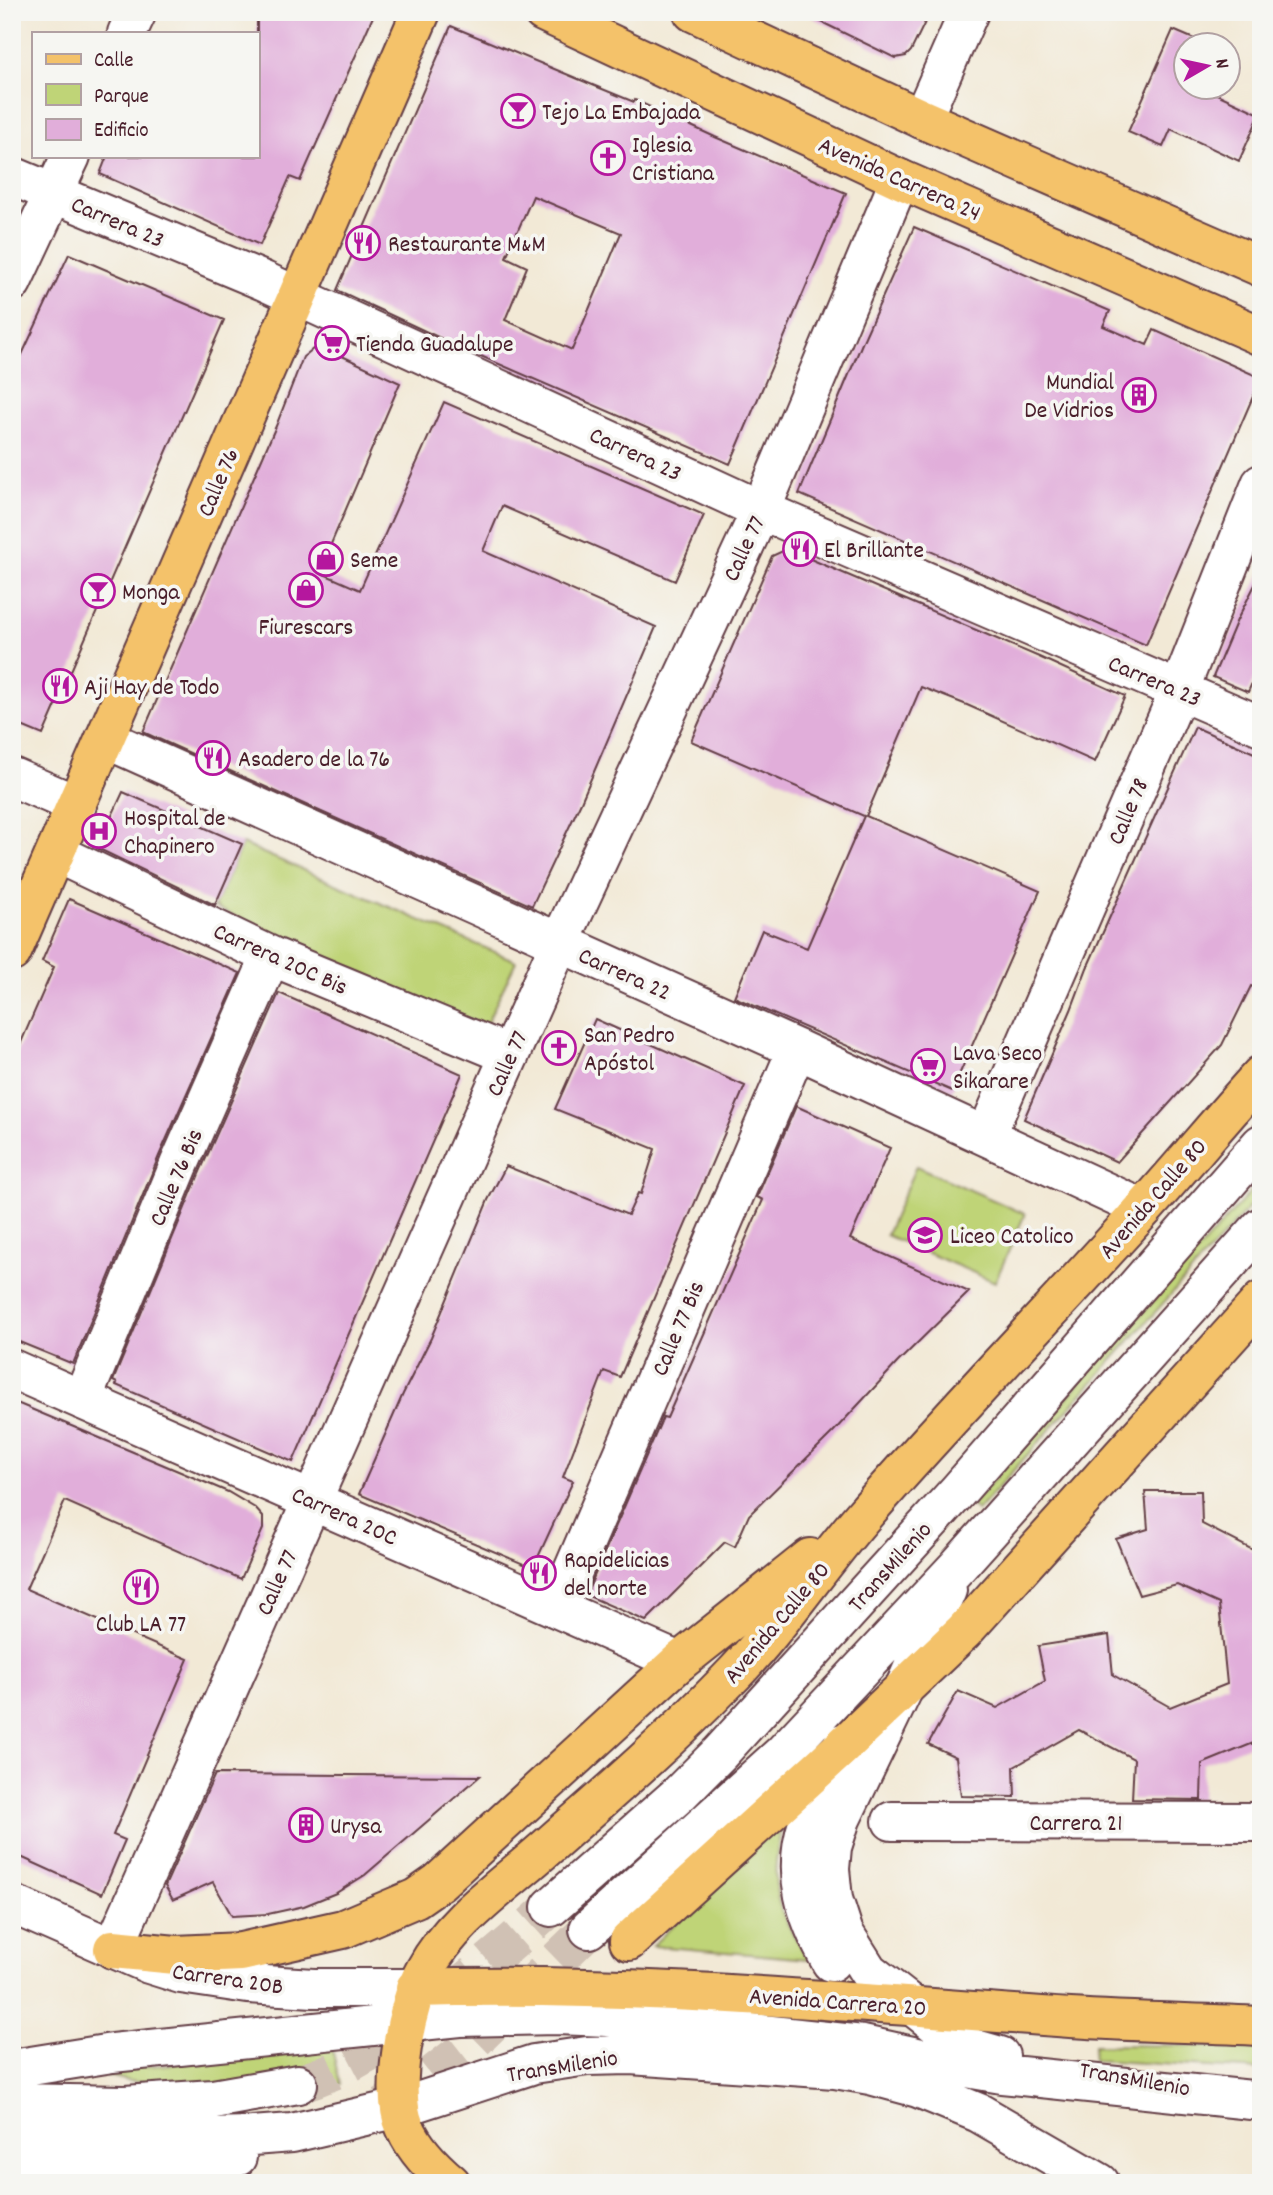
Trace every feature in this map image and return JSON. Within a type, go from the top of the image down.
[{"type":"main road","name":"Calle 76","points":[[12,952],[421,12]]},
{"type":"main road","name":"Avenida Carrera 24","points":[[543,12],[900,179],[1261,336]]},
{"type":"main road","points":[[693,12],[922,119],[1261,267]]},
{"type":"main road","name":"Avenida Calle 80","points":[[451,2183],[423,2157],[403,2124],[399,2108],[400,2065],[411,2006],[435,1953],[459,1926],[654,1752],[730,1678],[861,1518],[1143,1209],[1261,1075]]},
{"type":"main road","points":[[629,1941],[841,1748],[964,1631],[1248,1328],[1261,1301]]},
{"type":"main road","points":[[113,1949],[176,1955],[241,1952],[342,1929],[416,1898],[439,1882],[678,1661],[861,1518]]},
{"type":"main road","name":"Avenida Carrera 20","points":[[411,2006],[606,1988],[1074,2018],[1261,2026]]},
{"type":"street","points":[[127,32],[137,12]]},
{"type":"street","points":[[922,119],[969,12]]},
{"type":"street","points":[[12,282],[70,158]]},
{"type":"street","name":"Carrera 23","points":[[12,176],[264,281],[761,510],[1261,726]]},
{"type":"street","name":"Calle 77","points":[[113,1949],[559,944],[761,510],[900,179]]},
{"type":"street","name":"Calle 78","points":[[986,1136],[1179,691],[1261,484]]},
{"type":"street","name":"Carrera 22","points":[[106,739],[559,944],[797,1048],[1143,1209]]},
{"type":"street","points":[[12,777],[77,805]]},
{"type":"street","name":"Carrera 20C Bis","points":[[56,853],[271,956],[510,1055]]},
{"type":"street","name":"Calle 76 Bis","points":[[82,1400],[271,956]]},
{"type":"street","name":"Calle 77 Bis","points":[[557,1608],[797,1048]]},
{"type":"street","name":"TransMilenio","points":[[551,1907],[678,1795],[720,1753],[958,1491],[1261,1144]]},
{"type":"street","name":"TransMilenio","points":[[589,1929],[783,1753],[958,1566],[1261,1227]]},
{"type":"street","name":"Carrera 20C","points":[[12,1369],[678,1661]]},
{"type":"street","name":"TransMilenio","points":[[958,1491],[872,1658],[841,1748],[808,1821],[800,1854],[803,1900],[815,1933],[834,1967],[909,2055],[979,2113]]},
{"type":"street","name":"TransMilenio","points":[[958,1566],[906,1684],[841,1819],[832,1847],[830,1869],[833,1899],[837,1915],[853,1950],[868,1970],[951,2036],[972,2048],[1006,2057],[1092,2070],[1123,2071],[1250,2099]]},
{"type":"street","name":"Carrera 21","points":[[892,1821],[1261,1822]]},
{"type":"street","name":"Carrera 20B","points":[[12,1904],[149,1964],[181,1974],[220,1981],[314,1988],[411,2006]]},
{"type":"street","name":"TransMilenio","points":[[12,2069],[411,2006],[460,2017],[608,2017],[863,2045],[1002,2074],[1250,2099]]},
{"type":"street","name":"TransMilenio","points":[[12,2175],[130,2172],[245,2156],[534,2064],[587,2056],[630,2055],[835,2069],[918,2088],[979,2113]]},
{"type":"street","points":[[12,2103],[125,2105],[201,2100],[298,2084]]},
{"type":"street","points":[[979,2113],[1100,2183]]},
{"type":"street","name":"TransMilenio","points":[[12,2141],[317,2132]]},
{"type":"green space","points":[[242,844],[516,961],[485,1027],[214,907]]},
{"type":"green space","points":[[916,1166],[1025,1214],[995,1282],[886,1235]]},
{"type":"green space","points":[[1261,1180],[1261,1194],[977,1511],[971,1505]]},
{"type":"green space","points":[[783,1819],[776,1858],[777,1896],[786,1921],[809,1959],[652,1946]]},
{"type":"green space","points":[[1094,2045],[1261,2046],[1261,2070],[1093,2060]]},
{"type":"green space","points":[[332,2048],[340,2084],[302,2094],[129,2081],[93,2072]]},
{"type":"building","points":[[257,12],[375,12],[300,181],[290,177],[260,245],[100,174],[106,158],[259,158]]},
{"type":"building","points":[[801,12],[930,12],[911,51],[906,56],[895,58]]},
{"type":"building","points":[[451,26],[634,102],[635,100],[846,193],[730,464],[453,344],[337,290]],"holes":[[[533,196],[621,233],[572,350],[505,320],[527,267],[506,257]]]},
{"type":"building","points":[[1172,32],[1172,102],[1234,102],[1260,114],[1239,161],[1171,129],[1163,147],[1128,132]]},
{"type":"building","points":[[914,227],[1110,311],[1103,326],[1147,345],[1154,330],[1261,378],[1146,645],[799,494]]},
{"type":"building","points":[[69,254],[224,320],[43,735],[12,722],[12,376]]},
{"type":"building","points":[[318,348],[327,349],[400,383],[319,572],[360,590],[444,402],[704,515],[675,581],[502,506],[483,551],[656,627],[581,802],[532,906],[143,732],[276,426],[303,357]]},
{"type":"building","points":[[787,549],[1125,696],[1095,762],[921,687],[866,816],[1040,891],[952,1091],[734,997],[762,930],[807,948],[864,816],[691,741],[772,556]]},
{"type":"building","points":[[1261,573],[1261,663],[1248,692],[1213,677]]},
{"type":"building","points":[[1195,727],[1261,756],[1261,990],[1251,986],[1222,1045],[1117,1162],[1024,1119],[1087,968]]},
{"type":"building","points":[[123,792],[242,844],[215,905],[97,848]]},
{"type":"building","points":[[69,899],[240,973],[159,1156],[73,1364],[12,1339],[12,1063],[54,967],[42,961]]},
{"type":"building","points":[[279,993],[462,1074],[293,1462],[116,1385],[113,1381],[199,1174]]},
{"type":"building","points":[[595,1019],[745,1086],[620,1377],[604,1371],[563,1477],[573,1481],[533,1568],[359,1494],[431,1338],[488,1200],[506,1166],[628,1215],[638,1193],[641,1194],[655,1149],[555,1109]]},
{"type":"building","points":[[796,1106],[890,1148],[850,1239],[969,1292],[749,1515],[735,1547],[725,1542],[646,1621],[586,1595],[663,1417],[667,1418],[763,1200],[757,1197]]},
{"type":"building","points":[[12,1401],[228,1492],[255,1508],[263,1517],[263,1529],[241,1579],[65,1501],[26,1589],[188,1659],[113,1835],[125,1840],[102,1894],[12,1853]]},
{"type":"building","points":[[1145,1491],[1201,1491],[1202,1524],[1261,1554],[1261,1740],[1202,1764],[1201,1800],[1132,1799],[1134,1759],[1079,1730],[1014,1767],[1015,1797],[961,1796],[956,1757],[928,1744],[958,1691],[997,1708],[1045,1681],[1038,1646],[1109,1635],[1113,1675],[1170,1707],[1227,1684],[1219,1604],[1177,1585],[1139,1595],[1116,1539],[1148,1529]]},
{"type":"building","name":"Urysa","points":[[215,1774],[480,1776],[365,1875],[336,1893],[304,1906],[268,1914],[232,1916],[213,1882],[173,1900],[165,1886]]},
{"type":"tunnel","points":[[298,2084],[340,2068],[393,2037],[486,1964],[551,1907]]},
{"type":"tunnel","points":[[383,2106],[427,2079],[470,2045],[589,1929]]},
{"type":"place","name":"Tejo La Embajada","points":[[518,111]]},
{"type":"place","name":"Iglesia Cristiana","points":[[608,158]]},
{"type":"place","name":"Restaurante M&M","points":[[363,243]]},
{"type":"place","name":"Tienda Guadalupe","points":[[332,343]]},
{"type":"place","name":"Mundial De Vidrios","points":[[1139,395]]},
{"type":"place","name":"El Brillante","points":[[800,549]]},
{"type":"place","name":"Seme","points":[[326,559]]},
{"type":"place","name":"Fiurescars","points":[[306,590]]},
{"type":"place","name":"Monga","points":[[98,591]]},
{"type":"place","name":"Aji Hay de Todo","points":[[60,686]]},
{"type":"place","name":"Asadero de la 76","points":[[213,758]]},
{"type":"place","name":"Hospital de Chapinero","points":[[99,831]]},
{"type":"place","name":"San Pedro Apóstol","points":[[559,1048]]},
{"type":"place","name":"Lava Seco Sikarare","points":[[928,1066]]},
{"type":"place","name":"Liceo Catolico","points":[[925,1235]]},
{"type":"place","name":"Rapidelicias del norte","points":[[539,1573]]},
{"type":"place","name":"Club LA 77","points":[[141,1587]]},
{"type":"place","name":"Urysa","points":[[306,1825]]}]
